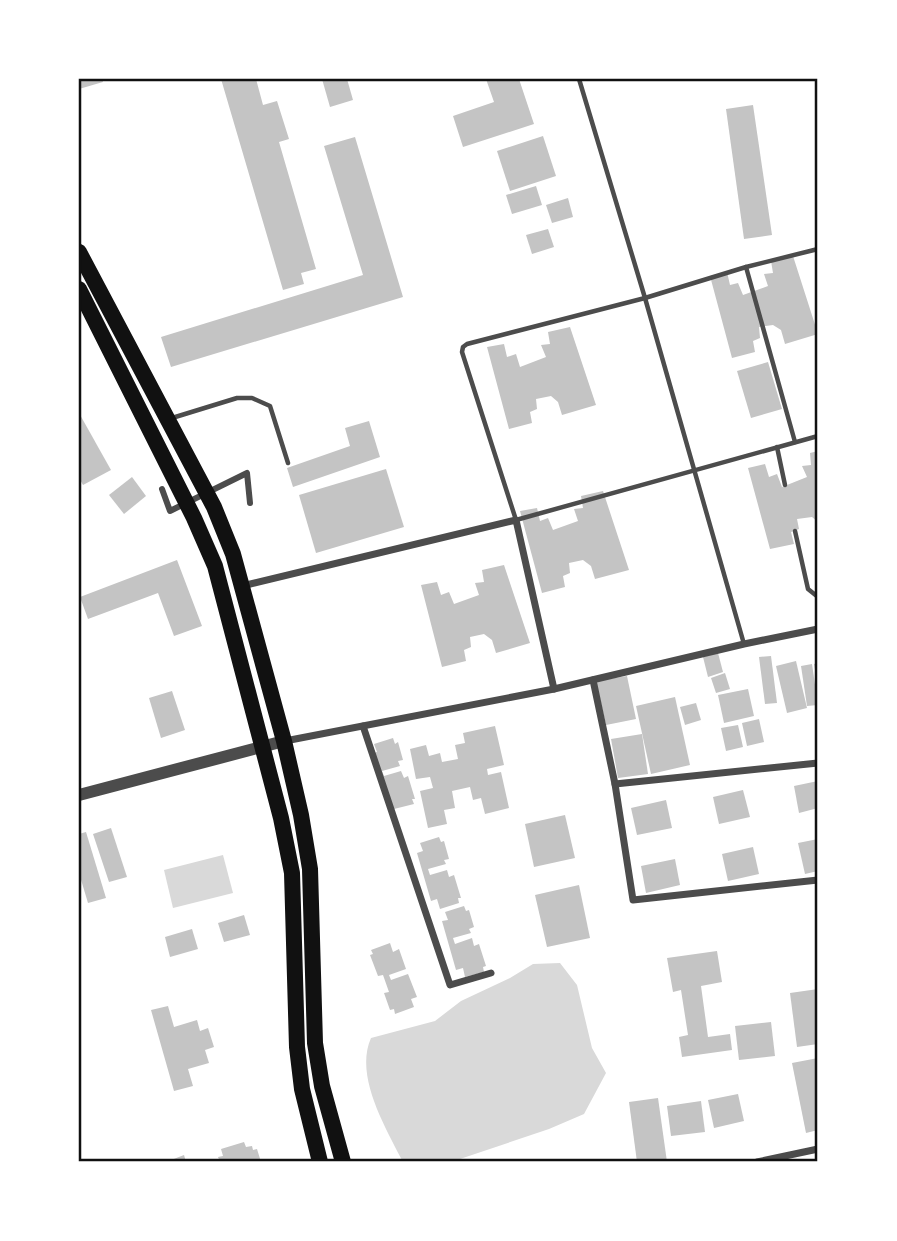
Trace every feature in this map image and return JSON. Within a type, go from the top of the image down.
[{"type":"main road","points":[[79,252],[214,507],[233,554],[284,741],[301,815],[310,869],[315,1042],[322,1086],[343,1162]]},
{"type":"main road","points":[[79,289],[194,518],[215,566],[281,818],[292,873],[297,1046],[302,1088],[320,1162]]},
{"type":"street","points":[[162,489],[170,511],[247,473],[250,503]]},
{"type":"street","points":[[241,586],[516,520],[554,689]]},
{"type":"street","points":[[79,795],[284,741],[554,689],[818,629]]},
{"type":"street","points":[[593,680],[615,784],[633,900],[818,880]]},
{"type":"street","points":[[363,726],[450,985],[491,973]]},
{"type":"street","points":[[615,784],[818,763]]},
{"type":"street","points":[[758,1162],[818,1150]]},
{"type":"lane","points":[[579,79],[744,644]]},
{"type":"lane","points":[[818,249],[463,347],[462,352],[516,520],[818,436]]},
{"type":"lane","points":[[746,267],[796,442]]},
{"type":"lane","points":[[168,419],[237,398],[252,398],[270,406],[288,463]]},
{"type":"lane","points":[[777,447],[785,485]]},
{"type":"lane","points":[[794,531],[808,589],[818,597]]},
{"type":"shaded area","points":[[223,855],[233,893],[173,908],[164,870]]},
{"type":"shaded area","points":[[560,963],[577,985],[592,1048],[606,1073],[584,1114],[549,1129],[451,1162],[403,1162],[381,1118],[369,1085],[366,1069],[371,1038],[435,1021],[461,1001],[533,964]]},
{"type":"building","points":[[79,79],[102,79],[103,82],[79,89]]},
{"type":"building","points":[[221,79],[256,79],[263,105],[277,101],[289,139],[279,142],[316,269],[301,273],[304,284],[283,290]]},
{"type":"building","points":[[322,79],[347,79],[353,100],[330,107]]},
{"type":"building","points":[[486,79],[519,79],[534,124],[463,147],[453,116],[494,102]]},
{"type":"building","points":[[753,105],[772,235],[744,239],[726,109]]},
{"type":"building","points":[[543,136],[556,176],[510,191],[497,151]]},
{"type":"building","points":[[355,137],[403,297],[171,367],[161,337],[363,275],[324,146]]},
{"type":"building","points":[[536,186],[542,205],[512,214],[506,195]]},
{"type":"building","points":[[568,198],[573,217],[552,223],[546,205]]},
{"type":"building","points":[[548,229],[554,247],[532,254],[526,235]]},
{"type":"building","points":[[793,256],[818,334],[785,344],[781,330],[773,325],[759,327],[760,338],[753,341],[755,352],[732,358],[710,276],[727,272],[730,285],[738,283],[743,295],[768,286],[764,274],[773,273],[771,261]]},
{"type":"building","points":[[570,327],[596,405],[562,415],[558,402],[551,396],[536,399],[537,409],[530,412],[532,423],[509,429],[487,347],[504,344],[507,357],[516,354],[520,367],[546,357],[541,345],[550,344],[548,332]]},
{"type":"building","points":[[768,362],[782,409],[751,418],[737,371]]},
{"type":"building","points":[[79,413],[111,470],[83,485],[79,478]]},
{"type":"building","points":[[369,421],[380,457],[293,487],[287,468],[350,446],[345,428]]},
{"type":"building","points":[[818,451],[818,522],[812,517],[797,519],[799,529],[791,532],[794,544],[770,549],[748,468],[765,464],[769,477],[777,474],[782,487],[807,477],[802,466],[811,465],[810,453]]},
{"type":"building","points":[[386,469],[404,527],[316,553],[299,495]]},
{"type":"building","points":[[132,477],[146,496],[124,514],[109,495]]},
{"type":"building","points":[[603,491],[629,570],[595,579],[591,566],[583,560],[569,563],[570,573],[563,576],[565,587],[542,593],[520,511],[537,508],[540,521],[548,518],[553,530],[578,521],[574,509],[583,508],[581,496]]},
{"type":"building","points":[[177,560],[202,626],[174,636],[158,593],[88,619],[80,597]]},
{"type":"building","points":[[504,565],[530,643],[496,653],[492,640],[484,634],[470,637],[471,647],[464,650],[466,661],[442,667],[421,585],[437,582],[441,595],[449,592],[454,604],[479,595],[475,583],[484,582],[482,570]]},
{"type":"building","points":[[718,653],[723,672],[708,677],[703,657]]},
{"type":"building","points":[[771,656],[777,703],[765,704],[759,657]]},
{"type":"building","points":[[796,661],[807,708],[787,713],[776,666]]},
{"type":"building","points":[[818,663],[818,681],[817,681],[814,664]]},
{"type":"building","points":[[812,664],[818,705],[807,706],[801,666]]},
{"type":"building","points":[[725,673],[730,689],[716,693],[711,678]]},
{"type":"building","points":[[627,676],[636,719],[606,725],[596,681]]},
{"type":"building","points":[[748,689],[754,716],[724,723],[718,695]]},
{"type":"building","points":[[172,691],[185,730],[161,738],[149,698]]},
{"type":"building","points":[[675,697],[690,765],[651,774],[636,706]]},
{"type":"building","points":[[696,703],[701,720],[685,725],[680,707]]},
{"type":"building","points":[[759,719],[764,742],[747,746],[742,723]]},
{"type":"building","points":[[738,725],[743,747],[726,751],[721,728]]},
{"type":"building","points":[[495,726],[504,765],[487,769],[488,775],[501,772],[509,808],[485,814],[481,798],[473,800],[470,787],[452,791],[455,808],[444,810],[447,824],[428,828],[420,791],[433,788],[430,777],[416,779],[410,749],[426,745],[429,756],[440,753],[442,762],[458,759],[455,745],[465,743],[463,733]]},
{"type":"building","points":[[642,734],[648,774],[618,778],[611,739]]},
{"type":"building","points":[[393,738],[395,744],[398,742],[403,760],[398,761],[400,766],[382,771],[384,776],[401,771],[404,778],[408,776],[415,799],[412,799],[414,804],[394,809],[371,754],[377,752],[374,744]]},
{"type":"building","points":[[818,781],[818,808],[799,813],[794,786]]},
{"type":"building","points":[[743,790],[750,817],[719,824],[713,797]]},
{"type":"building","points":[[666,800],[672,828],[637,835],[631,808]]},
{"type":"building","points":[[565,815],[575,858],[534,867],[525,824]]},
{"type":"building","points":[[111,828],[127,877],[109,882],[93,834]]},
{"type":"building","points":[[86,832],[106,898],[88,903],[79,873],[79,834]]},
{"type":"building","points":[[439,837],[441,842],[444,841],[449,859],[444,860],[446,864],[428,869],[430,875],[447,870],[449,877],[454,875],[461,898],[458,898],[459,903],[440,909],[437,899],[431,901],[417,853],[423,851],[420,843]]},
{"type":"building","points":[[818,839],[818,871],[805,874],[798,843]]},
{"type":"building","points":[[753,847],[759,874],[728,881],[722,854]]},
{"type":"building","points":[[675,859],[680,885],[646,893],[641,866]]},
{"type":"building","points":[[579,885],[590,938],[547,947],[535,895]]},
{"type":"building","points":[[464,906],[466,911],[469,910],[474,927],[469,929],[471,933],[453,938],[455,944],[472,938],[474,946],[479,944],[486,966],[483,967],[484,972],[465,977],[463,968],[456,970],[442,921],[448,920],[445,912]]},
{"type":"building","points":[[244,915],[250,935],[224,942],[218,923]]},
{"type":"building","points":[[192,929],[198,949],[170,957],[165,937]]},
{"type":"building","points":[[390,943],[393,952],[399,949],[406,969],[389,975],[391,980],[408,974],[417,997],[411,999],[414,1007],[395,1014],[394,1009],[390,1010],[384,993],[389,992],[383,975],[378,976],[370,955],[373,954],[371,950]]},
{"type":"building","points":[[717,951],[722,982],[701,986],[708,1037],[730,1034],[732,1050],[682,1057],[679,1037],[688,1035],[681,990],[673,992],[667,958]]},
{"type":"building","points":[[818,989],[818,1044],[797,1047],[790,993]]},
{"type":"building","points":[[168,1006],[174,1027],[197,1020],[200,1031],[208,1028],[214,1047],[205,1050],[209,1063],[188,1069],[193,1086],[174,1091],[151,1010]]},
{"type":"building","points":[[771,1022],[775,1056],[739,1060],[735,1026]]},
{"type":"building","points":[[818,1058],[818,1130],[806,1133],[792,1063]]},
{"type":"building","points":[[738,1094],[744,1121],[714,1128],[708,1100]]},
{"type":"building","points":[[658,1098],[667,1162],[637,1162],[629,1102]]},
{"type":"building","points":[[701,1101],[705,1132],[671,1136],[667,1106]]},
{"type":"building","points":[[244,1142],[246,1147],[257,1149],[261,1162],[220,1162],[218,1157],[223,1156],[221,1149]]},
{"type":"building","points":[[184,1155],[186,1162],[166,1162]]}]
